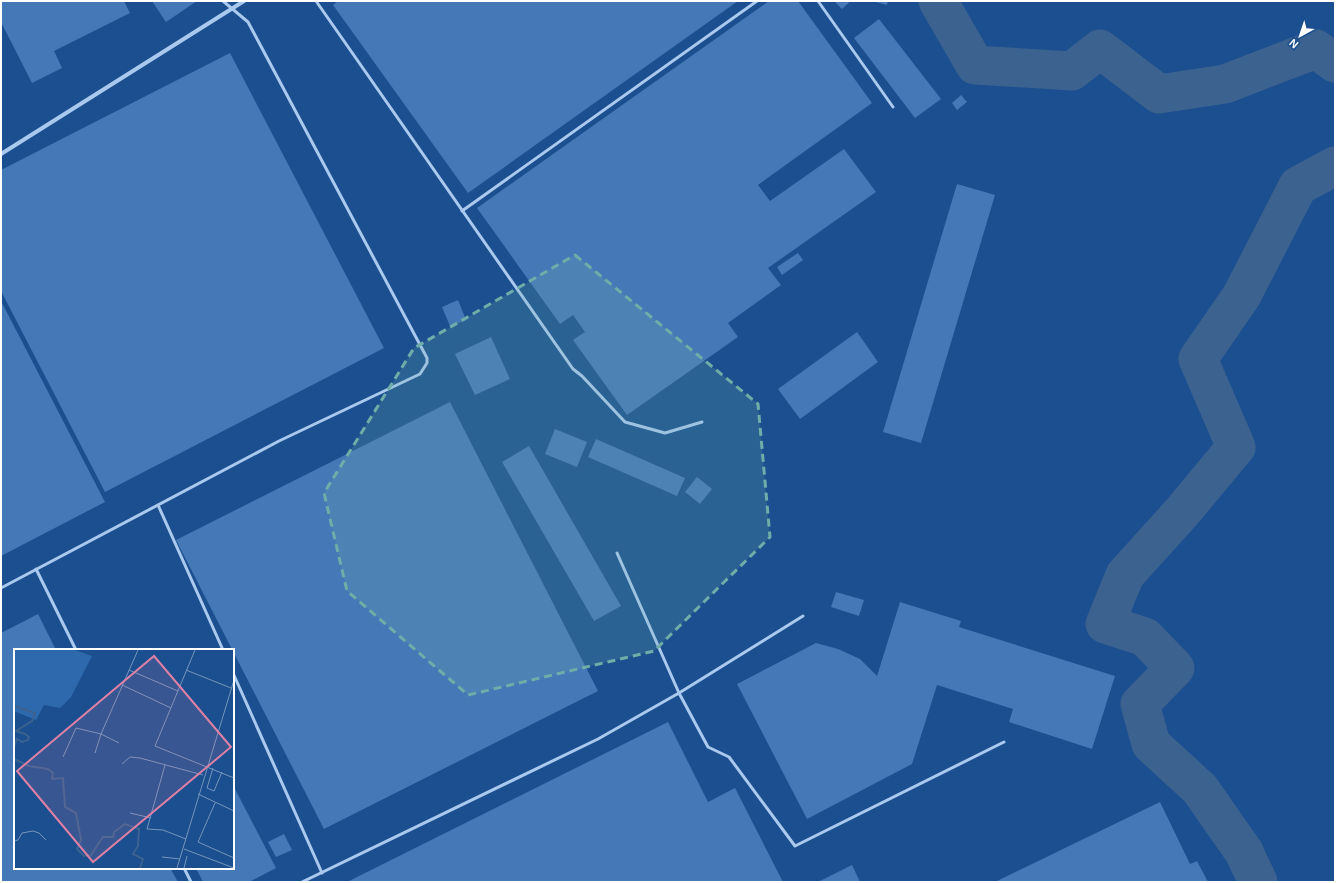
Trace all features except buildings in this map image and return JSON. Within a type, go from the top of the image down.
[{"type":"street","points":[[1,154],[244,1]]},
{"type":"lane","points":[[1,588],[279,442],[420,374],[427,363],[427,358],[248,22],[223,1]]},
{"type":"lane","points":[[316,1],[573,369],[582,376],[625,422],[665,432],[702,422]]},
{"type":"lane","points":[[462,211],[757,1]]},
{"type":"lane","points":[[818,1],[893,107]]},
{"type":"lane","points":[[158,505],[223,649]]},
{"type":"lane","points":[[617,553],[680,693],[708,747],[729,757],[795,846],[1004,742]]},
{"type":"lane","points":[[36,569],[76,649]]},
{"type":"lane","points":[[302,882],[598,739],[680,693],[803,616]]},
{"type":"lane","points":[[234,675],[322,872]]},
{"type":"lane","points":[[184,869],[191,882]]},
{"type":"highlighted area","points":[[575,255],[758,404],[770,537],[654,651],[468,695],[347,591],[324,493],[414,348]]},
{"type":"waterway","points":[[938,1],[975,65],[1072,71],[1100,49],[1159,94],[1225,84],[1316,49],[1335,63]]},
{"type":"waterway","points":[[1258,882],[1244,852],[1200,789],[1151,744],[1140,704],[1175,668],[1145,637],[1105,624],[1125,575],[1182,512],[1236,447],[1198,359],[1242,295],[1298,186],[1335,166]]}]
